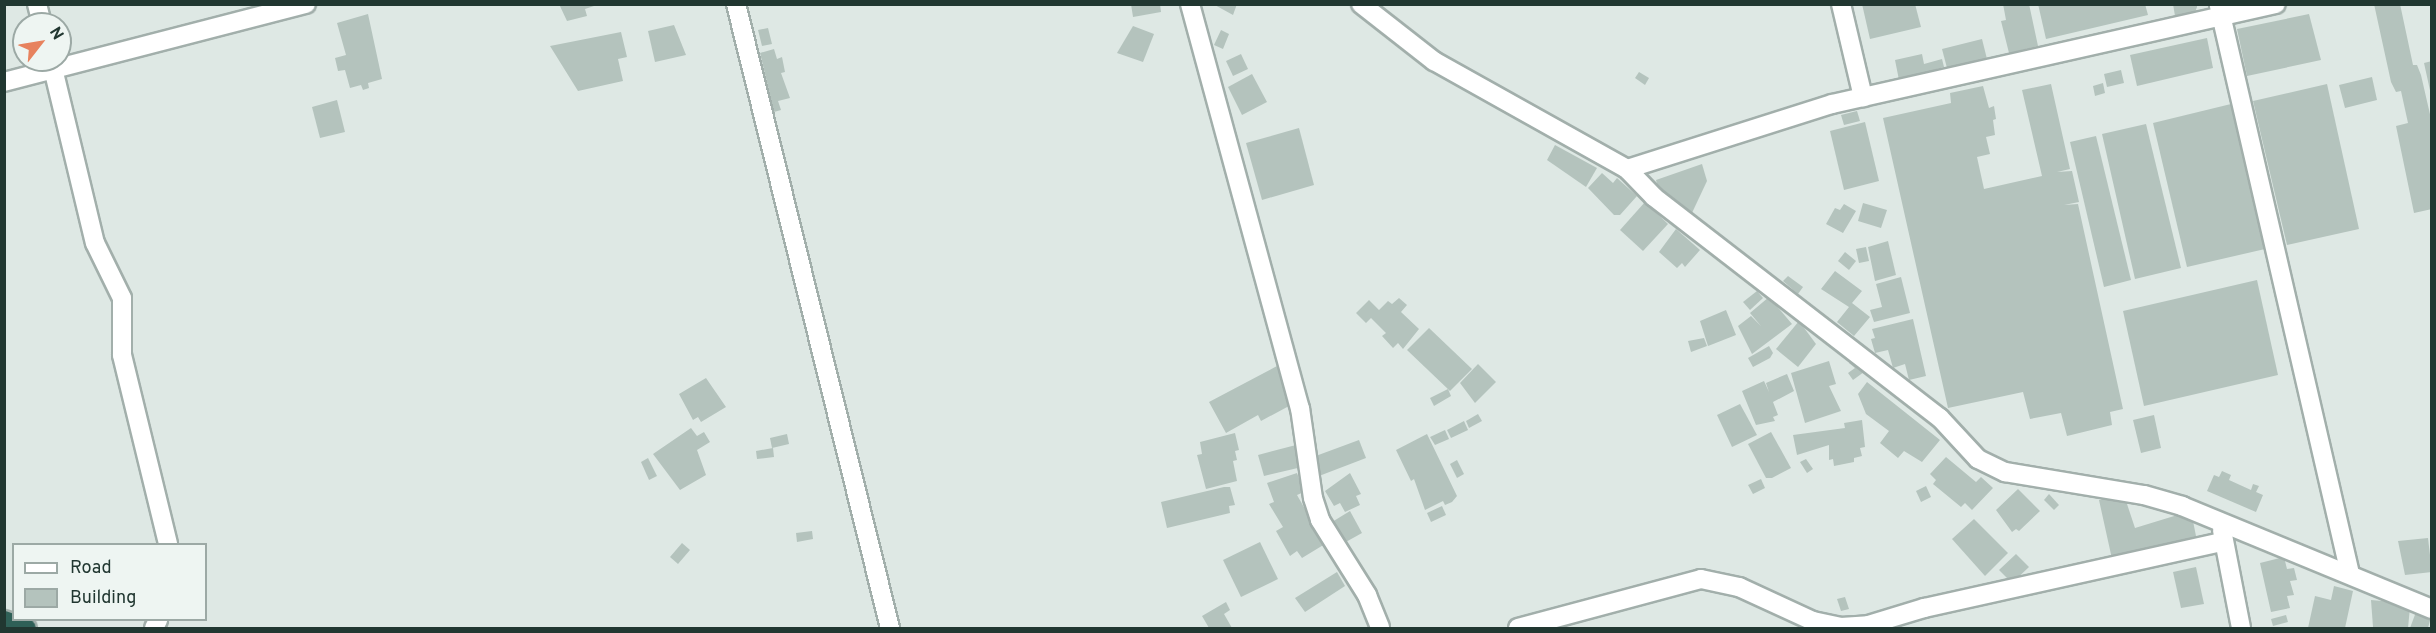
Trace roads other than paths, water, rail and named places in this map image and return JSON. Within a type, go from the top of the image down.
[{"type":"highway","points":[[4,620],[27,628]]},
{"type":"street","points":[[72,59],[306,4]]},
{"type":"street","points":[[736,4],[890,628]]},
{"type":"street","points":[[1190,4],[1300,408],[1313,498],[1320,520],[1367,595],[1380,628]]},
{"type":"street","points":[[1360,4],[1434,61],[1627,169],[1654,197],[1940,418],[1978,459],[2005,472],[2144,495],[2182,506],[2222,533],[2350,574],[2432,609]]},
{"type":"street","points":[[1841,4],[1863,97]]},
{"type":"street","points":[[1627,169],[1863,97],[2220,11],[2276,4]]},
{"type":"street","points":[[2220,11],[2350,574]]},
{"type":"street","points":[[4,82],[31,72]]},
{"type":"street","points":[[54,72],[95,243],[122,298],[122,355],[168,543]]},
{"type":"street","points":[[1523,628],[1701,579],[1739,587],[1813,621],[1841,627],[1868,625],[1924,608],[2222,533]]},
{"type":"street","points":[[2222,533],[2241,628]]}]
